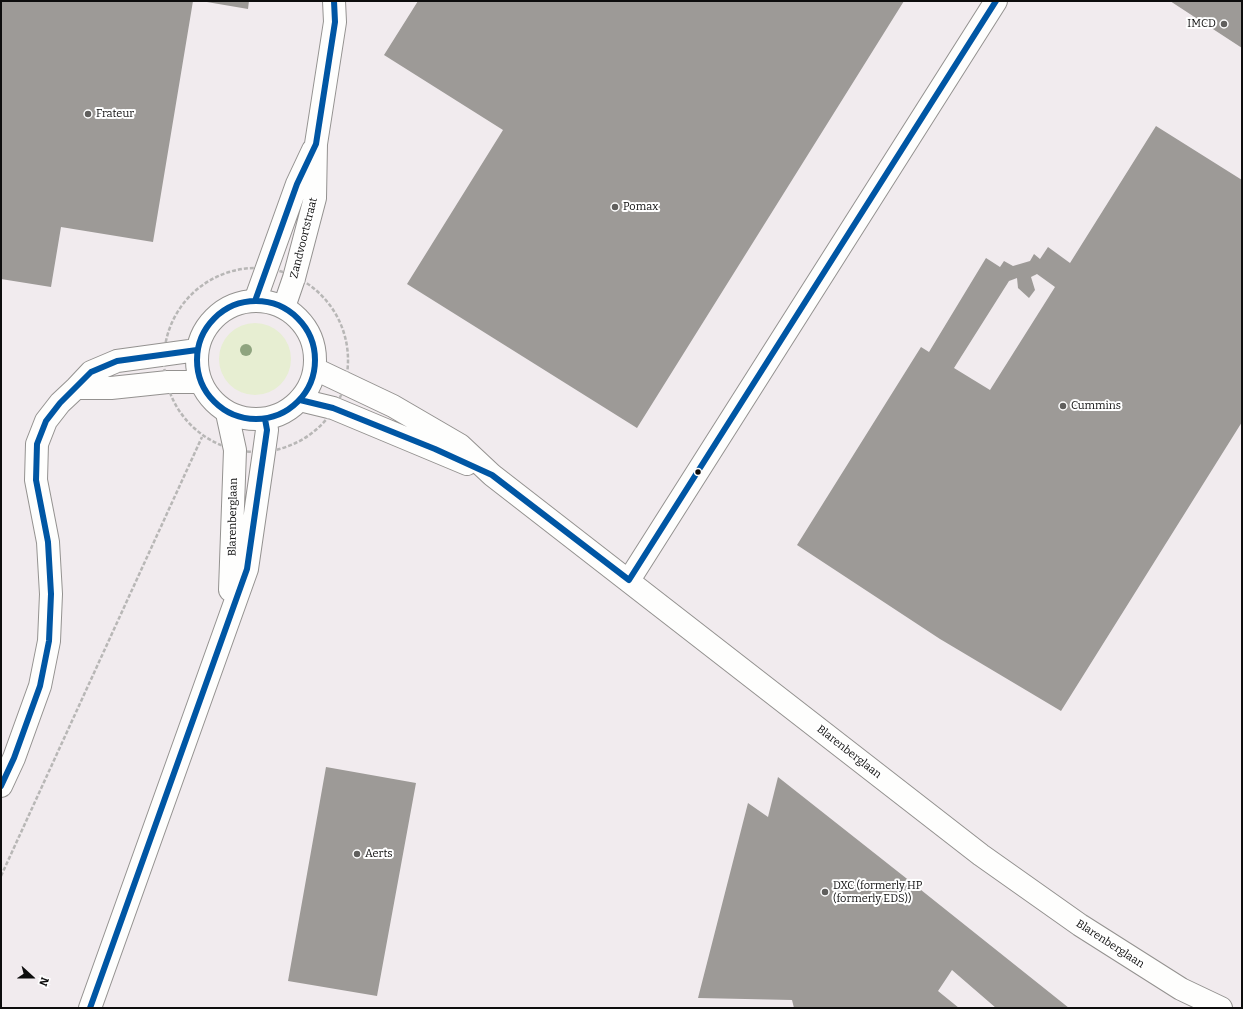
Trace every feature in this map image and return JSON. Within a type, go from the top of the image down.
[{"type":"street","name":"Zandvoortstraat","points":[[284,308],[294,278],[315,198],[316,144],[335,22],[334,1]]},
{"type":"street","points":[[629,580],[996,1]]},
{"type":"street","name":"Zandvoortstraat","points":[[255,301],[297,184],[316,144]]},
{"type":"street","points":[[255,301],[270,302],[284,308],[298,318],[309,333],[315,350],[315,369],[310,385],[300,400],[284,413],[265,419],[245,419],[227,413],[211,400],[200,382],[196,366],[197,350],[202,334],[211,320],[224,310],[239,303],[255,301]]},
{"type":"street","points":[[1,786],[14,758],[40,686],[49,641],[51,594],[48,542],[36,480],[37,444],[46,421],[60,403],[91,372],[117,361],[197,350]]},
{"type":"street","name":"Blarenberglaan","points":[[315,369],[393,406],[460,445],[492,475],[981,855],[1094,933],[1181,989],[1221,1008]]},
{"type":"street","points":[[76,388],[111,388],[168,382],[200,382]]},
{"type":"street","name":"Blarenberglaan","points":[[300,400],[333,408],[435,449],[492,475]]},
{"type":"street","name":"Blarenberglaan","points":[[227,413],[235,450],[232,568],[227,621]]},
{"type":"street","name":"Blarenberglaan","points":[[90,1008],[212,668],[227,621],[247,569],[267,430],[265,419]]},
{"type":"path","points":[[166,335],[175,312],[194,290],[216,276],[239,269],[267,268],[294,278],[319,290],[333,313],[347,345],[350,362],[344,383],[333,408],[321,423],[294,444],[264,452]]},
{"type":"path","points":[[1,876],[202,437]]},
{"type":"shaded area","points":[[1,1],[1242,1],[1242,1008],[1,1008]]},
{"type":"green space","points":[[255,323],[269,326],[281,333],[288,345],[291,359],[288,373],[281,385],[269,392],[255,395],[241,392],[229,385],[222,373],[219,359],[222,345],[229,333],[241,326]]},
{"type":"building","name":"Frateur","points":[[1,1],[193,1],[153,242],[61,227],[51,287],[1,279]]},
{"type":"building","points":[[201,1],[249,1],[248,9]]},
{"type":"building","name":"Pomax","points":[[418,1],[904,1],[637,428],[407,284],[503,130],[384,55]]},
{"type":"building","name":"IMCD","points":[[1170,1],[1242,1],[1242,48]]},
{"type":"building","name":"Cummins","points":[[1156,126],[1242,180],[1242,422],[1061,711],[940,639],[797,545],[921,347],[929,352],[986,258],[1000,267],[1004,261],[1013,266],[1030,261],[1034,254],[1040,259],[1048,247],[1070,263]],"holes":[[[1037,274],[1055,287],[990,390],[954,368],[1009,281],[1017,278],[1018,288],[1029,298],[1035,290],[1031,277]]]},
{"type":"building","name":"Aerts","points":[[326,767],[416,783],[377,996],[288,981]]},
{"type":"building","name":"DXC (formerly HP (formerly EDS))","points":[[778,777],[1069,1008],[996,1008],[952,970],[938,991],[959,1008],[794,1008],[792,1000],[698,998],[748,803],[768,817]]},
{"type":"transit line","points":[[255,301],[297,184],[316,144],[335,22],[334,1]]},
{"type":"transit line","points":[[300,400],[333,408],[435,449],[492,475],[629,580],[996,1]]},
{"type":"transit line","points":[[256,301],[279,305],[298,318],[311,337],[315,360],[311,383],[298,402],[279,415],[256,419],[233,415],[214,402],[201,383],[197,360],[201,337],[214,318],[233,305],[256,301]]},
{"type":"transit line","points":[[1,786],[14,758],[40,686],[49,641],[51,594],[48,542],[36,480],[37,444],[46,421],[60,403],[91,372],[117,361],[197,350]]},
{"type":"transit line","points":[[90,1008],[247,569],[267,430],[265,419]]},
{"type":"place","name":"IMCD","points":[[1224,24]]},
{"type":"place","name":"Frateur","points":[[88,114]]},
{"type":"place","name":"Pomax","points":[[615,207]]},
{"type":"place","name":"Cummins","points":[[1063,406]]},
{"type":"place","name":"Aerts","points":[[357,854]]},
{"type":"place","name":"DXC (formerly HP (formerly EDS))","points":[[825,892]]}]
